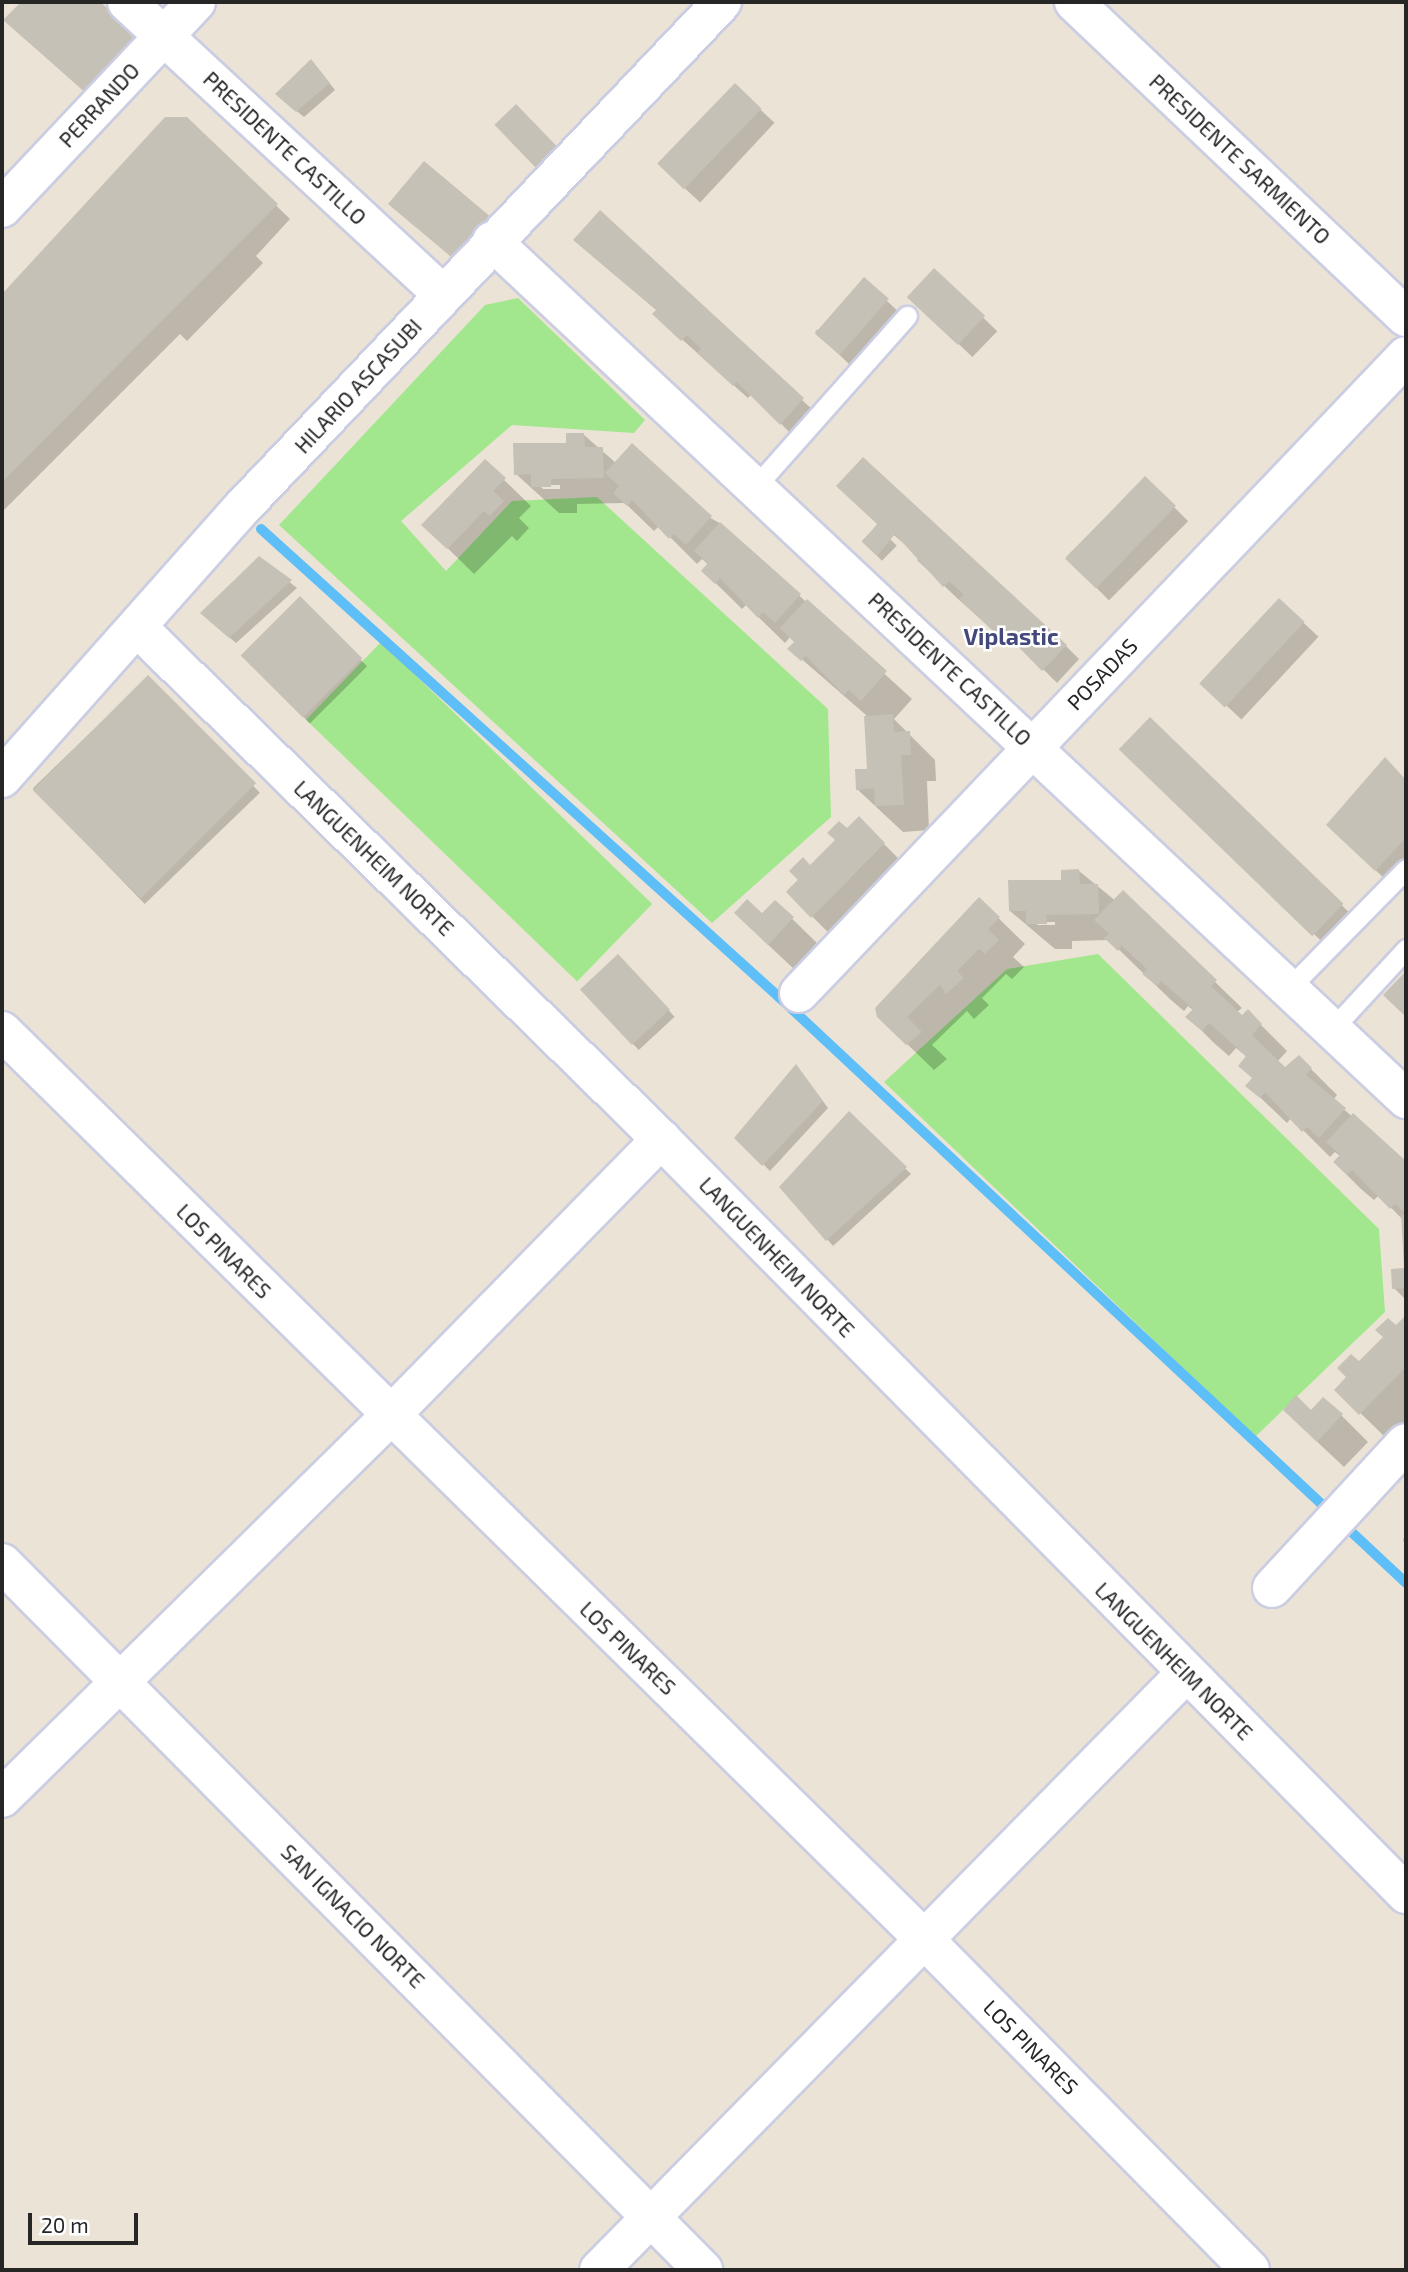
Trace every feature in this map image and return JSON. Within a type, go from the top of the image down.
[{"type":"street","name":"PRESIDENTE CASTILLO","points":[[127,2],[443,295]]},
{"type":"street","name":"PERRANDO","points":[[2,208],[197,2]]},
{"type":"street","name":"HILARIO ASCASUBI","points":[[4,772],[139,629],[240,510],[492,241],[722,2]]},
{"type":"street","name":"PRESIDENTE SARMIENTO","points":[[1074,2],[1406,317]]},
{"type":"street","name":"PRESIDENTE CASTILLO","points":[[492,241],[1334,1027],[1406,1099]]},
{"type":"street","name":"POSADAS","points":[[799,993],[1406,356]]},
{"type":"street","name":"LANGUENHEIM NORTE","points":[[139,629],[662,1139],[1406,1894]]},
{"type":"street","name":"LOS PINARES","points":[[2,1031],[922,1937],[1250,2270]]},
{"type":"street","points":[[2,1798],[390,1416],[662,1139]]},
{"type":"street","points":[[1272,1588],[1406,1443]]},
{"type":"street","name":"SAN IGNACIO NORTE","points":[[2,1563],[703,2270]]},
{"type":"street","points":[[598,2270],[922,1937],[1186,1673]]},
{"type":"lane","points":[[755,487],[906,316]]},
{"type":"lane","points":[[1290,987],[1406,869]]},
{"type":"lane","points":[[1334,1027],[1406,949]]},
{"type":"green space","points":[[518,298],[645,420],[634,433],[512,425],[401,521],[446,571],[512,501],[597,497],[828,709],[831,817],[712,923],[279,525],[485,305]]},
{"type":"green space","points":[[381,642],[652,904],[577,982],[306,720]]},
{"type":"green space","points":[[1098,954],[1379,1229],[1385,1312],[1255,1437],[884,1082],[1007,969]]},
{"type":"building","points":[[21,2],[100,2],[141,37],[86,93],[3,20]]},
{"type":"building","points":[[311,59],[330,83],[296,112],[275,94]]},
{"type":"building","points":[[735,83],[762,109],[684,189],[657,164]]},
{"type":"building","points":[[516,104],[565,155],[544,176],[494,125]]},
{"type":"building","points":[[165,117],[187,117],[278,204],[2,482],[2,294]]},
{"type":"building","points":[[424,161],[491,218],[455,260],[388,204]]},
{"type":"building","points":[[600,210],[804,398],[780,425],[737,382],[733,386],[697,353],[701,349],[687,335],[681,341],[652,314],[656,310],[573,240]]},
{"type":"building","points":[[934,268],[985,316],[958,345],[907,297]]},
{"type":"building","points":[[864,277],[889,299],[840,355],[815,334]]},
{"type":"building","points":[[566,433],[584,433],[585,447],[603,447],[604,478],[551,479],[551,487],[531,487],[531,474],[514,475],[513,443],[566,443]]},
{"type":"building","points":[[632,443],[712,516],[686,545],[674,534],[669,539],[632,500],[627,506],[613,493],[619,486],[605,473]]},
{"type":"building","points":[[863,457],[1067,645],[1042,671],[1000,628],[995,633],[959,599],[964,595],[949,581],[943,587],[895,534],[877,556],[862,542],[877,524],[836,486]]},
{"type":"building","points":[[485,459],[506,478],[493,491],[504,501],[490,516],[484,511],[447,549],[421,525]]},
{"type":"building","points":[[1145,476],[1176,506],[1096,589],[1065,559]]},
{"type":"building","points":[[720,522],[801,594],[775,623],[763,612],[758,618],[720,578],[715,584],[701,571],[708,563],[694,551]]},
{"type":"building","points":[[259,556],[292,580],[229,638],[200,613]]},
{"type":"building","points":[[300,596],[362,658],[303,718],[241,655]]},
{"type":"building","points":[[1279,598],[1305,622],[1225,707],[1199,684]]},
{"type":"building","points":[[807,599],[887,671],[861,701],[849,690],[844,695],[806,656],[801,661],[787,649],[794,642],[780,628]]},
{"type":"building","points":[[148,675],[256,783],[141,898],[33,790]]},
{"type":"building","points":[[893,714],[894,732],[910,731],[911,755],[901,755],[904,805],[875,806],[874,788],[856,790],[855,769],[867,769],[864,716]]},
{"type":"building","points":[[1150,717],[1344,904],[1312,936],[1119,749]]},
{"type":"building","points":[[1385,757],[1406,780],[1406,838],[1375,871],[1326,825]]},
{"type":"building","points":[[859,816],[885,843],[811,918],[786,892],[798,880],[789,871],[803,857],[810,865],[835,840],[827,833],[839,821],[847,828]]},
{"type":"building","points":[[1079,869],[1080,884],[1098,884],[1099,914],[1046,915],[1047,924],[1026,924],[1026,911],[1009,911],[1008,880],[1061,880],[1061,870]]},
{"type":"building","points":[[1123,890],[1217,980],[1211,986],[1242,1015],[1248,1009],[1262,1024],[1252,1035],[1285,1067],[1299,1055],[1312,1068],[1306,1075],[1346,1108],[1319,1138],[1307,1127],[1302,1132],[1265,1092],[1260,1098],[1245,1086],[1252,1078],[1238,1066],[1246,1056],[1209,1023],[1202,1031],[1185,1017],[1193,1009],[1161,981],[1157,986],[1142,974],[1147,969],[1121,945],[1118,951],[1104,938],[1109,934],[1094,920]]},
{"type":"building","points":[[979,897],[1000,917],[988,929],[999,940],[985,954],[979,949],[957,971],[964,978],[946,994],[940,985],[907,1017],[922,1032],[906,1045],[877,1017],[875,1008]]},
{"type":"building","points":[[747,899],[762,913],[775,900],[794,917],[768,945],[734,913]]},
{"type":"building","points":[[618,954],[670,1010],[632,1045],[580,989]]},
{"type":"building","points":[[1406,971],[1406,1017],[1383,995]]},
{"type":"building","points":[[796,1064],[823,1101],[762,1166],[734,1138]]},
{"type":"building","points":[[849,1111],[907,1167],[826,1241],[779,1187]]},
{"type":"building","points":[[1353,1113],[1406,1161],[1406,1214],[1395,1204],[1390,1209],[1352,1170],[1347,1175],[1333,1162],[1340,1155],[1326,1142]]},
{"type":"building","points":[[1401,1215],[1406,1215],[1406,1288],[1392,1289],[1391,1269],[1404,1268]]},
{"type":"building","points":[[1406,1315],[1406,1367],[1359,1415],[1334,1390],[1346,1377],[1337,1368],[1351,1354],[1359,1361],[1383,1337],[1375,1330],[1388,1318],[1396,1325]]},
{"type":"building","points":[[1296,1395],[1311,1410],[1323,1397],[1343,1414],[1317,1442],[1283,1410]]},
{"type":"waterway","points":[[261,529],[779,997],[1406,1583]]},
{"type":"district","name":"Viplastic","points":[[1011,636]]}]
